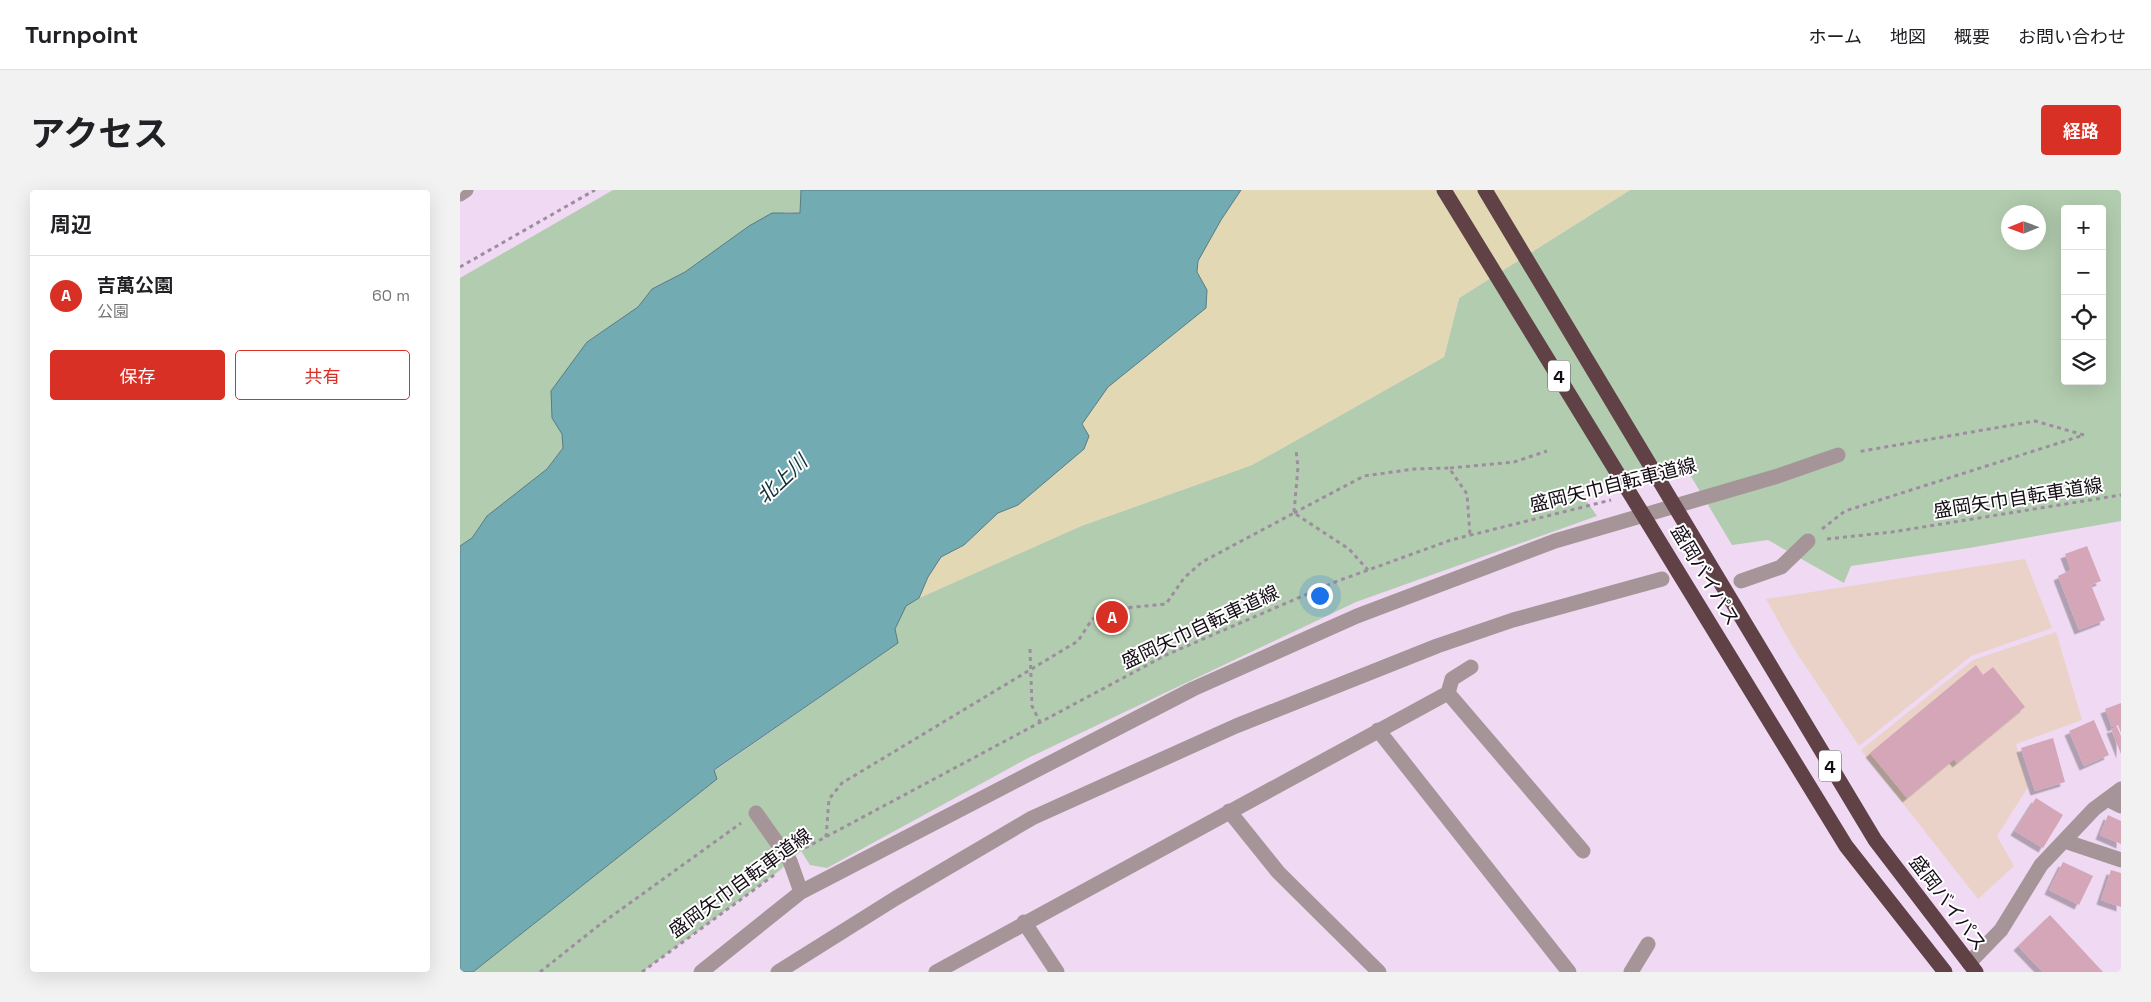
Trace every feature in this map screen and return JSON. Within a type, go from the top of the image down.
[{"type":"highway","name":"盛岡バイパス","points":[[1444,190],[1674,562],[1846,846],[1945,972]]},
{"type":"highway","name":"盛岡バイパス","points":[[1485,190],[1875,840],[1972,968]]},
{"type":"street","points":[[460,194],[466,190]]},
{"type":"street","points":[[701,972],[801,892],[1193,689],[1357,616],[1555,541],[1778,476],[1838,455]]},
{"type":"street","points":[[1741,581],[1781,567],[1808,541]]},
{"type":"street","points":[[778,972],[896,898],[1032,818],[1236,726],[1437,646],[1513,620],[1662,579]]},
{"type":"street","points":[[936,972],[1024,922],[1448,692],[1452,679],[1471,667]]},
{"type":"street","points":[[1448,692],[1583,851]]},
{"type":"street","points":[[1378,730],[1569,972]]},
{"type":"street","points":[[1972,968],[2001,930],[2041,865],[2094,808],[2121,789]]},
{"type":"street","points":[[2107,799],[2121,806]]},
{"type":"street","points":[[1229,811],[1278,872],[1379,972]]},
{"type":"street","points":[[756,813],[790,861],[801,892]]},
{"type":"street","points":[[2064,841],[2121,860]]},
{"type":"street","points":[[1024,922],[1057,972]]},
{"type":"street","points":[[1631,972],[1648,944]]},
{"type":"path","points":[[460,267],[595,190]]},
{"type":"path","name":"盛岡矢巾自転車道線","points":[[1808,541],[1845,511],[2084,434],[2035,421],[1838,455]]},
{"type":"path","points":[[1294,513],[1298,467],[1296,450]]},
{"type":"path","points":[[826,837],[829,799],[842,783],[1078,641],[1091,621],[1102,610],[1166,604],[1184,578],[1202,562],[1364,476],[1414,469],[1514,462],[1547,451]]},
{"type":"path","points":[[1449,468],[1467,494],[1470,535]]},
{"type":"path","name":"盛岡矢巾自転車道線","points":[[1808,541],[1892,532],[2121,495]]},
{"type":"path","name":"盛岡矢巾自転車道線","points":[[642,972],[790,861],[801,850],[1166,655],[1335,582],[1368,570],[1470,535],[1614,499]]},
{"type":"path","points":[[1294,513],[1349,549],[1368,570]]},
{"type":"path","points":[[1030,649],[1032,706],[1040,722]]},
{"type":"path","points":[[540,972],[598,926],[756,813]]},
{"type":"shaded area","points":[[613,190],[801,190],[800,213],[785,212],[749,226],[685,272],[652,289],[638,307],[586,342],[552,418],[562,434],[563,448],[547,469],[487,516],[472,538],[460,546],[460,278]]},
{"type":"shaded area","points":[[1630,190],[2121,190],[2121,521],[1969,548],[1851,566],[1844,583],[1768,540],[1732,545],[1683,463],[1579,490],[1597,516],[1356,602],[1028,758],[827,868],[810,865],[801,851],[779,871],[642,972],[473,972],[717,779],[714,771],[898,643],[895,629],[906,606],[919,598],[1081,526],[1252,465],[1444,357],[1459,298]]},
{"type":"shaded area","points":[[2025,559],[2052,628],[1971,656],[1859,746],[1794,649],[1766,599]]},
{"type":"shaded area","points":[[2056,632],[2082,720],[2016,744],[2028,787],[1997,836],[2014,866],[1978,899],[1861,750],[1973,660]]},
{"type":"sand","points":[[1241,190],[1630,190],[1459,298],[1444,357],[1252,465],[1081,526],[919,598],[928,577],[941,557],[964,545],[998,513],[1018,505],[1084,449],[1082,424],[1108,387],[1206,308],[1207,290],[1197,272],[1198,261],[1221,220]]},
{"type":"water","name":"北上川","points":[[801,190],[1241,190],[1221,220],[1198,261],[1197,272],[1207,290],[1206,308],[1108,387],[1082,424],[1089,436],[1084,449],[1018,505],[998,513],[964,545],[941,557],[928,577],[919,598],[906,606],[895,629],[898,643],[714,770],[717,779],[473,972],[460,972],[460,546],[472,538],[487,516],[547,469],[563,448],[562,434],[552,418],[551,391],[587,342],[638,307],[652,289],[685,272],[749,226],[772,213],[800,213]]},
{"type":"building","points":[[2087,546],[2101,581],[2091,585],[2105,620],[2079,630],[2058,576],[2071,570],[2065,554]]},
{"type":"building","points":[[1976,665],[1983,675],[1993,667],[2025,707],[1957,763],[1954,759],[1907,798],[1870,753]]},
{"type":"building","points":[[2121,703],[2121,733],[2118,725],[2112,727],[2105,709]]},
{"type":"building","points":[[2094,720],[2109,755],[2084,766],[2069,731]]},
{"type":"building","points":[[2117,727],[2121,736],[2121,754],[2111,729]]},
{"type":"building","points":[[2053,738],[2065,782],[2035,791],[2021,748]]},
{"type":"building","points":[[2036,798],[2063,815],[2043,848],[2015,831]]},
{"type":"building","points":[[2108,815],[2121,821],[2121,844],[2100,835]]},
{"type":"building","points":[[2063,862],[2093,876],[2079,905],[2049,890]]},
{"type":"building","points":[[2111,870],[2121,873],[2121,907],[2101,900]]},
{"type":"building","points":[[2050,915],[2103,972],[2043,972],[2018,946]]},
{"type":"place","name":"吉萬公園","points":[[1112,617]]}]
